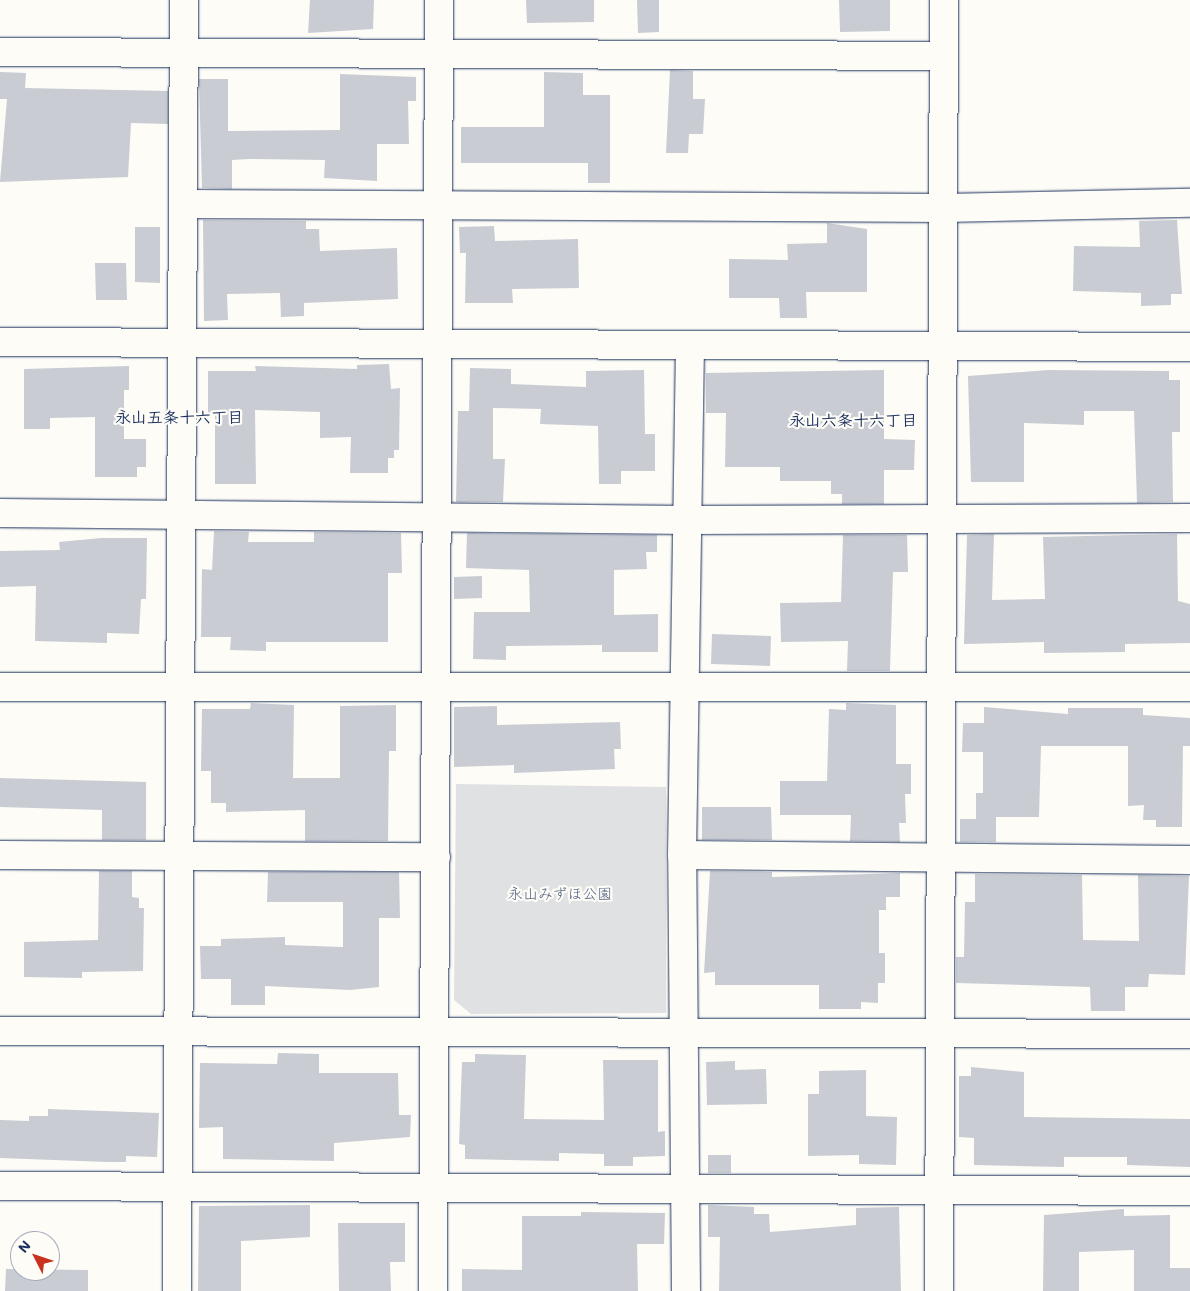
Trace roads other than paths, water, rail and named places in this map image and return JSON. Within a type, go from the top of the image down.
[{"type":"street","points":[[177,1291],[183,687],[181,518],[185,345],[184,0]]},
{"type":"street","points":[[433,1291],[432,1032],[436,857],[434,686],[437,516],[436,202],[439,0]]},
{"type":"street","points":[[939,1291],[941,519],[945,208],[944,0]]},
{"type":"street","points":[[0,52],[943,56]]},
{"type":"street","points":[[185,204],[436,202],[945,208],[1190,203]]},
{"type":"street","points":[[0,342],[185,345],[437,343],[690,347],[942,344],[1190,346]]},
{"type":"street","points":[[686,1291],[682,855],[690,347]]},
{"type":"street","points":[[0,513],[181,518],[437,516],[688,520],[1190,518]]},
{"type":"street","points":[[0,687],[686,685],[941,689],[1190,687]]},
{"type":"street","points":[[0,855],[436,857]]},
{"type":"street","points":[[682,855],[1190,860]]},
{"type":"street","points":[[0,1031],[1190,1034]]},
{"type":"street","points":[[0,1186],[434,1191],[940,1189],[1190,1191]]},
{"type":"district","name":"永山五条十六丁目","points":[[179,417]]},
{"type":"district","name":"永山六条十六丁目","points":[[853,420]]},
{"type":"park label","name":"永山みずほ公園","points":[[560,894]]}]
